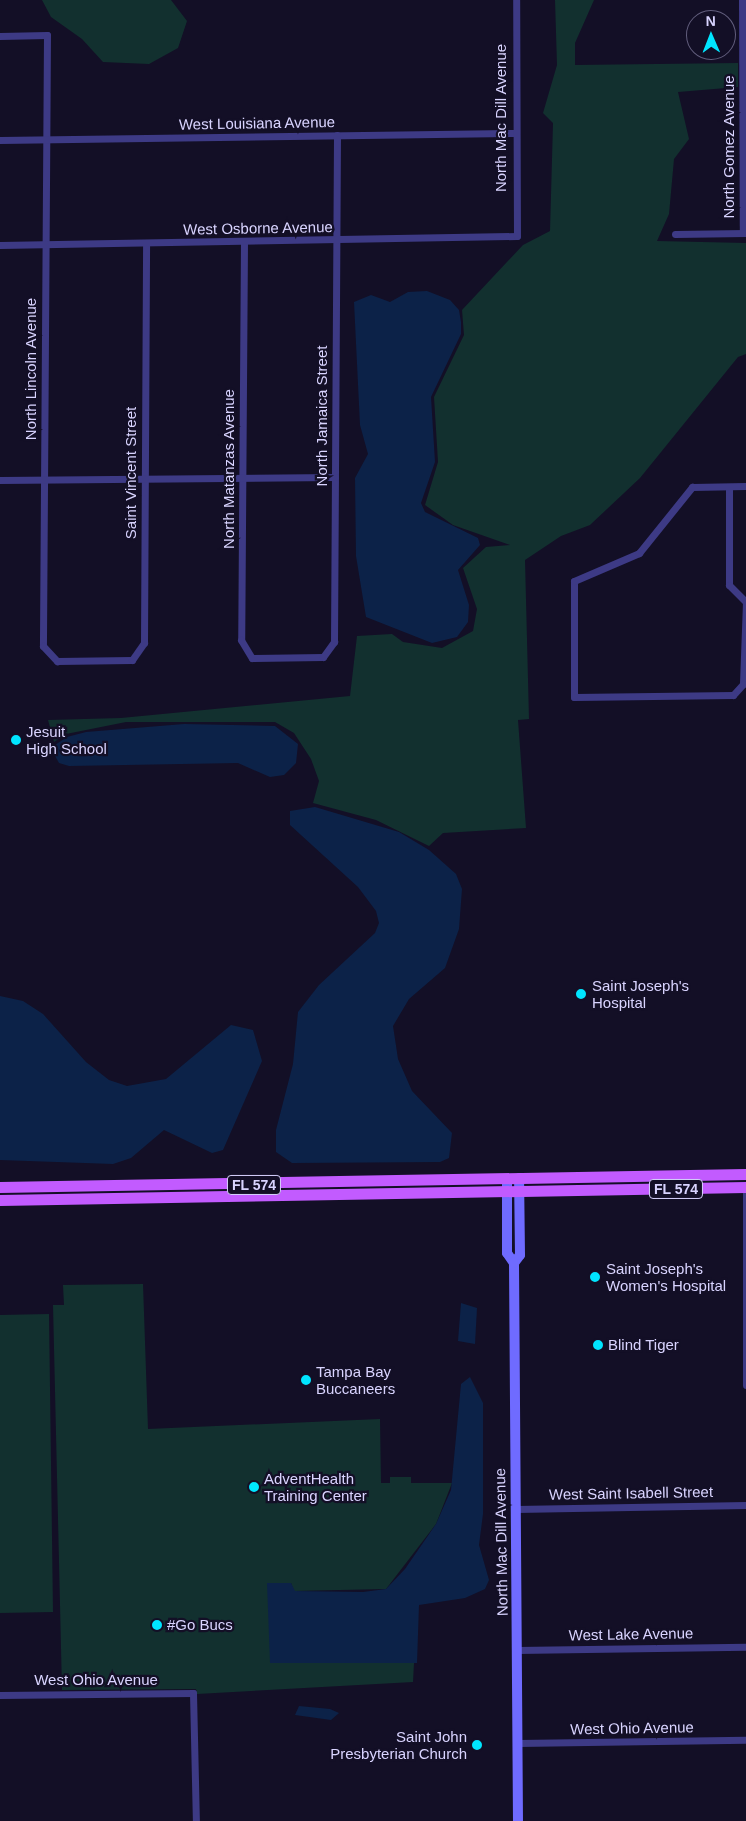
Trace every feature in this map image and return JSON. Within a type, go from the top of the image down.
[{"type":"main road","name":"FL 574","points":[[0,1187],[746,1174]]},
{"type":"main road","name":"FL 574","points":[[0,1200],[746,1188]]},
{"type":"street","name":"North Mac Dill Avenue","points":[[516,0],[515,133],[517,236]]},
{"type":"street","name":"North Gomez Avenue","points":[[744,4],[744,233]]},
{"type":"street","name":"North Lincoln Avenue","points":[[0,36],[47,35],[43,646],[58,661],[92,659]]},
{"type":"street","name":"West Louisiana Avenue","points":[[0,140],[515,133]]},
{"type":"street","name":"North Jamaica Street","points":[[286,657],[323,657],[334,642],[337,135]]},
{"type":"street","points":[[675,234],[744,233]]},
{"type":"street","name":"West Osborne Avenue","points":[[0,245],[336,241],[517,236]]},
{"type":"street","name":"North Matanzas Avenue","points":[[244,242],[241,640],[252,658],[286,657]]},
{"type":"street","name":"Saint Vincent Street","points":[[92,659],[132,660],[144,643],[146,243]]},
{"type":"street","points":[[0,480],[335,477]]},
{"type":"street","points":[[729,487],[729,585],[746,602],[746,647],[743,684],[734,695],[574,697],[574,581],[639,553],[692,488],[746,486]]},
{"type":"street","name":"North Mac Dill Avenue","points":[[507,1178],[507,1253],[514,1263],[518,1821]]},
{"type":"street","name":"North Mac Dill Avenue","points":[[514,1263],[520,1255],[519,1178]]},
{"type":"street","points":[[746,1188],[746,1385]]},
{"type":"street","name":"West Saint Isabell Street","points":[[516,1509],[746,1505]]},
{"type":"street","name":"West Lake Avenue","points":[[517,1650],[746,1646]]},
{"type":"street","name":"West Ohio Avenue","points":[[0,1695],[193,1694],[196,1821]]},
{"type":"street","name":"West Ohio Avenue","points":[[518,1743],[746,1740]]},
{"type":"green space","points":[[42,0],[171,0],[187,21],[178,48],[149,64],[103,62],[82,39],[51,17]]},
{"type":"green space","points":[[555,0],[594,0],[575,43],[575,65],[738,63],[738,87],[678,92],[689,139],[674,159],[669,214],[657,241],[746,243],[746,354],[738,357],[640,478],[590,525],[561,536],[525,560],[529,719],[518,720],[526,828],[443,833],[429,846],[376,820],[313,803],[319,781],[311,759],[294,733],[275,722],[126,722],[66,734],[54,742],[48,720],[121,718],[350,696],[357,636],[392,634],[403,642],[442,648],[473,631],[477,609],[463,568],[486,547],[510,545],[453,525],[425,505],[438,462],[434,397],[464,335],[462,310],[523,245],[550,231],[553,123],[543,113],[557,65]]},
{"type":"green space","name":"AdventHealth Training Center","points":[[143,1284],[148,1429],[380,1419],[381,1483],[390,1483],[390,1477],[411,1477],[411,1483],[452,1483],[436,1524],[386,1589],[294,1591],[291,1583],[270,1663],[414,1663],[413,1682],[197,1694],[196,1689],[62,1690],[53,1305],[64,1305],[63,1285]]},
{"type":"green space","points":[[49,1314],[53,1612],[0,1613],[0,1315]]},
{"type":"water","points":[[427,291],[450,300],[459,310],[461,334],[431,397],[435,462],[421,503],[425,512],[478,538],[480,545],[458,570],[469,605],[468,622],[457,637],[432,643],[366,617],[356,556],[355,478],[368,454],[360,425],[354,302],[371,295],[390,302],[408,292]]},
{"type":"water","points":[[184,724],[275,726],[298,744],[296,763],[284,775],[270,777],[238,763],[69,766],[59,763],[54,754],[55,745],[67,737],[86,732]]},
{"type":"water","points":[[315,807],[399,832],[429,850],[456,874],[462,889],[459,929],[445,968],[409,999],[393,1026],[398,1059],[412,1091],[452,1133],[449,1158],[440,1162],[292,1163],[276,1152],[276,1130],[293,1064],[298,1012],[319,985],[375,933],[379,923],[376,911],[358,887],[290,825],[290,811]]},
{"type":"water","points":[[0,996],[23,1001],[43,1014],[86,1062],[109,1080],[127,1086],[166,1079],[231,1025],[253,1030],[262,1061],[223,1150],[212,1153],[164,1130],[131,1158],[113,1164],[0,1160]]},
{"type":"water","points":[[461,1303],[477,1308],[475,1344],[458,1341]]},
{"type":"water","points":[[470,1377],[483,1403],[483,1514],[479,1545],[489,1580],[485,1589],[465,1598],[419,1605],[417,1663],[270,1663],[267,1583],[291,1583],[295,1591],[363,1592],[386,1589],[405,1569],[436,1524],[451,1490],[461,1384]]},
{"type":"water","points":[[299,1706],[330,1709],[339,1713],[331,1720],[295,1715]]},
{"type":"place","name":"Jesuit High School","points":[[16,740]]},
{"type":"place","name":"Saint Joseph's Hospital","points":[[581,994]]},
{"type":"place","name":"Saint Joseph's Women's Hospital","points":[[595,1277]]},
{"type":"place","name":"Blind Tiger","points":[[598,1345]]},
{"type":"place","name":"Tampa Bay Buccaneers","points":[[306,1380]]},
{"type":"place","name":"AdventHealth Training Center","points":[[254,1487]]},
{"type":"place","name":"#Go Bucs","points":[[157,1625]]},
{"type":"place","name":"Saint John Presbyterian Church","points":[[477,1745]]}]
